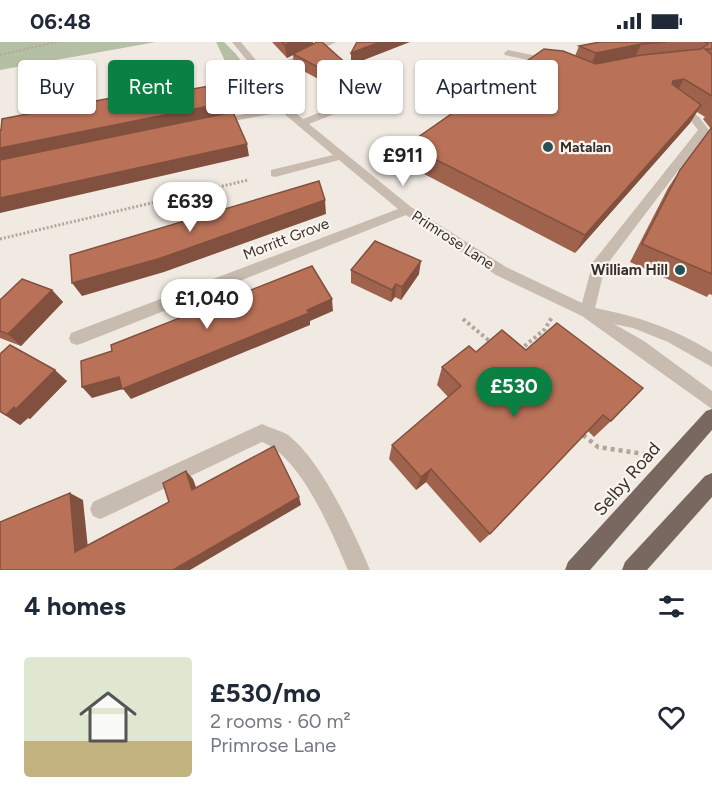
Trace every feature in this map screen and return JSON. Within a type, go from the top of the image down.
[{"type":"main road","name":"Selby Road","points":[[576,570],[712,417]]},
{"type":"main road","points":[[633,570],[712,483]]},
{"type":"street","name":"Primrose Lane","points":[[236,42],[251,60]]},
{"type":"street","points":[[295,60],[332,42]]},
{"type":"street","points":[[508,53],[561,64]]},
{"type":"street","points":[[587,312],[598,266],[704,130],[695,118],[669,101]]},
{"type":"street","points":[[204,126],[260,114]]},
{"type":"street","name":"Primrose Lane","points":[[290,114],[407,210],[468,251],[587,312],[645,326],[674,337],[712,360]]},
{"type":"street","points":[[301,124],[326,114]]},
{"type":"street","points":[[275,172],[341,156]]},
{"type":"street","name":"Morritt Grove","points":[[77,338],[407,210]]},
{"type":"street","name":"Primrose Lane","points":[[587,312],[609,329],[638,346],[712,401]]},
{"type":"street","points":[[100,509],[262,434],[282,442],[312,480],[344,535],[359,570]]},
{"type":"path","points":[[0,55],[57,42]]},
{"type":"path","points":[[0,239],[248,180]]},
{"type":"path","points":[[519,350],[545,329],[561,300]]},
{"type":"path","points":[[463,319],[502,351]]},
{"type":"path","points":[[583,435],[598,447],[674,459]]},
{"type":"green space","points":[[0,42],[156,42],[56,60],[18,60],[18,67],[0,70]]},
{"type":"green space","points":[[216,42],[224,42],[240,60],[225,60]]},
{"type":"building","points":[[317,42],[322,42],[342,60],[317,60],[317,67],[293,54]]},
{"type":"building","points":[[357,42],[380,42],[351,53]]},
{"type":"building","points":[[600,42],[666,42],[641,44],[596,53],[579,46]]},
{"type":"building","name":"Matalan","points":[[705,42],[712,43],[712,49],[705,49],[712,55],[712,96],[684,79],[673,81],[672,84],[701,105],[585,235],[407,145],[451,114],[558,114],[558,60],[528,60],[544,49],[563,51],[596,64],[642,55],[701,49],[708,44]]},
{"type":"building","points":[[206,87],[206,107],[194,109],[194,89]]},
{"type":"building","points":[[108,99],[108,114],[169,114],[0,148],[2,119],[28,114],[96,114],[96,101]]},
{"type":"building","points":[[223,114],[234,114],[247,144],[0,198],[0,160]]},
{"type":"building","points":[[712,127],[712,274],[642,244],[680,170]]},
{"type":"building","points":[[319,181],[325,200],[158,259],[72,283],[70,255]]},
{"type":"building","points":[[375,241],[421,261],[402,287],[396,284],[392,290],[351,270]]},
{"type":"building","points":[[312,266],[332,299],[307,310],[309,313],[122,389],[119,377],[82,387],[81,361],[112,351],[111,345]]},
{"type":"building","points":[[22,279],[52,290],[8,334],[0,331],[0,300]]},
{"type":"building","points":[[557,323],[643,388],[611,421],[603,415],[490,534],[431,469],[421,477],[392,445],[461,386],[442,367],[469,346],[476,352],[502,330],[526,350]]},
{"type":"building","points":[[10,345],[55,370],[16,409],[14,407],[6,415],[0,411],[0,354]]},
{"type":"building","points":[[274,446],[299,497],[173,570],[0,570],[0,522],[70,493],[75,552],[169,502],[163,483],[186,471],[192,490]]},
{"type":"place","name":"Matalan","points":[[548,147]]},
{"type":"place","name":"William Hill","points":[[680,270]]}]
